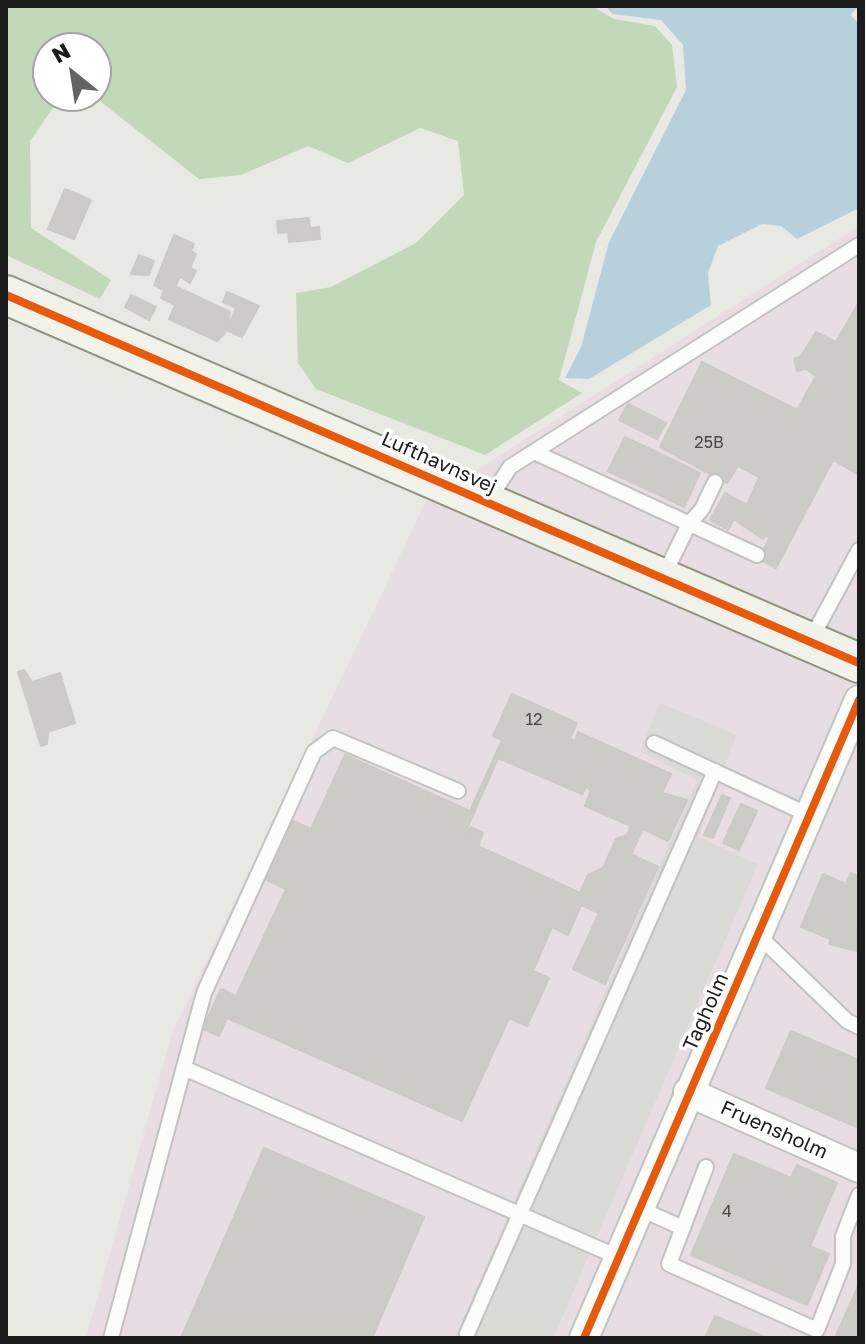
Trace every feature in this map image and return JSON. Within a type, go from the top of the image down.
[{"type":"street","name":"Lufthavnsvej","points":[[6,295],[859,663]]},
{"type":"street","name":"Tagholm","points":[[584,1338],[859,700]]},
{"type":"street","name":"Fruensholm","points":[[688,1092],[859,1168]]},
{"type":"lane","points":[[488,502],[510,467],[859,245]]},
{"type":"lane","points":[[534,452],[757,555]]},
{"type":"lane","points":[[662,577],[715,482]]},
{"type":"lane","points":[[810,641],[859,550]]},
{"type":"lane","points":[[111,1338],[186,1069],[204,993],[314,752],[333,738],[458,791]]},
{"type":"lane","points":[[654,743],[811,816]]},
{"type":"lane","points":[[467,1334],[715,771]]},
{"type":"lane","points":[[758,935],[847,1021],[859,1027]]},
{"type":"lane","points":[[186,1069],[618,1257]]},
{"type":"lane","points":[[706,1167],[669,1264],[817,1330],[843,1264],[843,1236],[859,1195]]},
{"type":"lane","points":[[638,1208],[683,1228]]},
{"type":"shaded area","points":[[859,226],[859,1338],[86,1338],[172,1033],[425,503]]},
{"type":"shaded area","points":[[660,703],[736,735],[698,837],[758,864],[553,1338],[455,1338],[697,780],[640,751]]},
{"type":"green space","points":[[6,6],[592,6],[614,19],[655,26],[672,45],[677,87],[596,242],[559,380],[582,393],[485,455],[316,389],[298,363],[296,293],[331,287],[416,243],[464,195],[458,141],[420,128],[348,163],[308,146],[241,175],[199,179],[112,111],[112,32],[32,32],[32,112],[50,112],[30,141],[31,228],[111,280],[100,299],[6,255]]},
{"type":"water","points":[[606,6],[859,6],[850,15],[859,23],[859,200],[857,209],[797,239],[781,226],[762,224],[718,246],[708,273],[711,305],[589,379],[565,378],[581,347],[609,242],[686,90],[683,45],[661,20],[612,14]]},
{"type":"building","points":[[65,189],[91,200],[74,239],[48,229]]},
{"type":"building","points":[[309,218],[310,228],[319,227],[320,239],[289,242],[288,232],[278,233],[277,221]]},
{"type":"building","points":[[174,235],[194,244],[191,251],[196,254],[190,268],[196,271],[190,283],[180,277],[175,286],[230,312],[225,333],[217,341],[169,319],[175,305],[161,298],[164,290],[154,285]]},
{"type":"building","points":[[139,255],[154,261],[149,275],[131,274]]},
{"type":"building","points":[[227,292],[259,306],[242,337],[226,330],[236,308],[223,302]]},
{"type":"building","points":[[131,295],[156,307],[149,320],[125,307]]},
{"type":"building","points":[[859,302],[859,475],[833,460],[776,568],[759,559],[770,537],[766,535],[763,539],[734,519],[728,530],[710,520],[725,493],[747,505],[759,477],[738,466],[727,483],[660,447],[702,362],[797,410],[816,376],[806,369],[797,371],[794,359],[801,356],[816,332],[836,342]]},
{"type":"building","points":[[628,404],[666,423],[657,439],[619,420]]},
{"type":"building","points":[[625,437],[700,473],[684,507],[608,471]]},
{"type":"building","points":[[24,670],[32,682],[60,673],[75,723],[48,732],[47,744],[41,746],[18,672]]},
{"type":"building","points":[[512,694],[577,723],[570,738],[575,741],[578,732],[671,774],[662,793],[687,800],[668,841],[643,829],[631,854],[658,867],[605,984],[573,969],[599,913],[581,905],[568,935],[552,927],[533,971],[549,978],[527,1026],[509,1018],[462,1121],[227,1018],[219,1036],[203,1029],[221,989],[236,996],[286,889],[265,879],[291,820],[311,829],[345,755],[470,811],[502,740],[493,736]],"holes":[[[498,758],[582,794],[586,787],[591,790],[585,806],[631,826],[627,835],[616,839],[603,868],[588,875],[580,893],[478,846],[483,833],[471,827],[462,840]]]},
{"type":"building","points":[[722,795],[730,798],[713,838],[704,835]]},
{"type":"building","points":[[741,804],[757,811],[739,850],[723,843]]},
{"type":"building","points":[[851,873],[859,877],[857,951],[829,944],[831,939],[801,927],[823,874],[846,884]]},
{"type":"building","points":[[791,1031],[859,1060],[859,1128],[766,1088]]},
{"type":"building","points":[[264,1148],[424,1217],[372,1338],[181,1338]]},
{"type":"building","points":[[734,1154],[791,1178],[797,1165],[837,1183],[810,1246],[829,1254],[807,1305],[691,1255]]},
{"type":"building","points":[[859,1284],[859,1338],[835,1338]]},
{"type":"building","points":[[715,1316],[767,1338],[705,1338]]},
{"type":"cycle path","points":[[6,295],[859,663]]},
{"type":"cycle path","points":[[584,1338],[859,700]]}]
